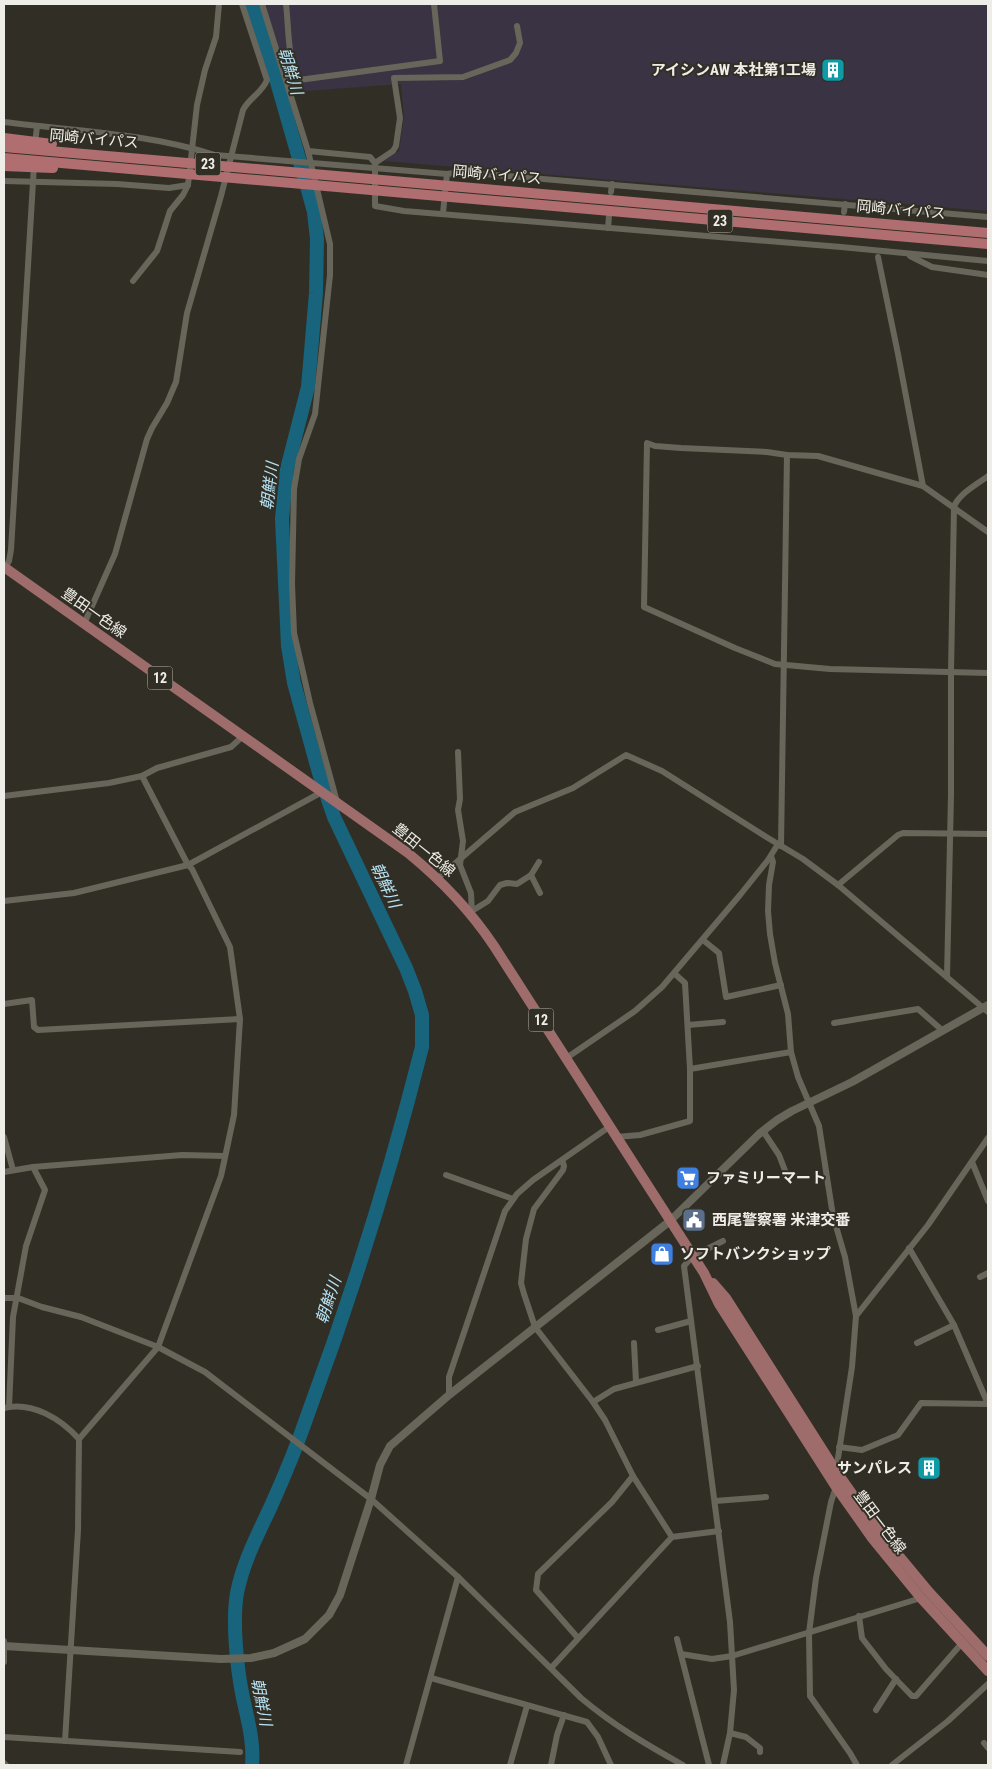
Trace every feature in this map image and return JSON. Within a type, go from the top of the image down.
[{"type":"highway","name":"23","points":[[4,138],[86,148],[152,160]]},
{"type":"highway","name":"岡崎バイパス","points":[[4,146],[988,233]]},
{"type":"highway","name":"23","points":[[4,158],[99,167]]},
{"type":"highway","name":"23","points":[[4,166],[39,169],[99,167]]},
{"type":"highway","name":"岡崎バイパス","points":[[99,167],[988,244]]},
{"type":"highway","name":"23","points":[[942,229],[988,228]]},
{"type":"highway","name":"23","points":[[899,237],[943,247],[988,251]]},
{"type":"main road","name":"豊田一色線","points":[[4,568],[408,853],[438,878],[472,913],[704,1273],[719,1304],[836,1487],[872,1538],[921,1598],[988,1671]]},
{"type":"main road","name":"豊田一色線","points":[[704,1273],[726,1298],[836,1471],[895,1551],[988,1656]]},
{"type":"street","points":[[133,281],[157,251],[170,211],[183,195],[188,185],[196,105],[217,32],[219,4]]},
{"type":"street","points":[[84,624],[115,554],[152,428],[168,403],[176,382],[187,313],[221,196],[243,110],[264,87],[267,80],[242,4]]},
{"type":"street","points":[[262,4],[308,151],[330,244],[330,275],[315,414],[300,459],[294,489],[292,614],[294,633],[310,703],[336,802]]},
{"type":"street","points":[[286,4],[291,54],[294,71],[299,80],[440,61],[434,4]]},
{"type":"street","points":[[375,163],[393,151],[396,146],[400,118],[394,78],[463,77],[510,60],[516,53],[520,42],[517,26]]},
{"type":"street","points":[[4,122],[111,134],[192,147],[214,154],[428,173],[447,174],[461,172],[612,184],[988,217]]},
{"type":"street","points":[[4,568],[9,562],[11,550],[36,126]]},
{"type":"street","points":[[308,151],[370,157],[375,163],[375,206],[404,211],[988,261]]},
{"type":"street","points":[[443,213],[447,174]]},
{"type":"street","points":[[4,181],[117,184],[169,188],[188,185]]},
{"type":"street","points":[[611,192],[612,184]]},
{"type":"street","points":[[844,212],[845,204]]},
{"type":"street","points":[[608,228],[609,216]]},
{"type":"street","points":[[841,247],[842,239]]},
{"type":"street","points":[[906,254],[932,267],[988,275]]},
{"type":"street","points":[[878,257],[923,486]]},
{"type":"street","points":[[988,532],[923,486],[818,456],[655,446],[647,443],[644,607],[766,661],[783,665],[830,669],[988,673]]},
{"type":"street","points":[[565,1059],[635,1011],[675,974],[780,845],[788,455]]},
{"type":"street","points":[[947,978],[954,507],[956,502],[988,476]]},
{"type":"street","points":[[4,796],[109,783],[142,776],[157,768],[231,747],[243,736]]},
{"type":"street","points":[[458,752],[460,799],[458,810],[463,841],[460,865],[471,893],[472,913]]},
{"type":"street","points":[[4,1662],[4,1644],[221,1659],[250,1658],[274,1653],[306,1638],[328,1615],[340,1594],[380,1465],[390,1446],[449,1395],[670,1221],[764,1131],[784,1115],[852,1082],[943,1030],[987,1008],[947,978],[838,885],[803,859],[662,771],[626,755],[573,788],[515,812],[438,878]]},
{"type":"street","points":[[65,1742],[78,1530],[79,1439],[158,1347],[217,1186],[234,1115],[240,1019],[230,947],[192,869],[188,865],[142,776]]},
{"type":"street","points":[[4,901],[74,893],[188,865],[319,790]]},
{"type":"street","points":[[838,885],[903,833],[988,834]]},
{"type":"street","points":[[771,856],[773,862],[769,885],[768,911],[775,963],[788,1014],[790,1052],[798,1077],[819,1126],[833,1216],[844,1257],[856,1316],[852,1367],[836,1471]]},
{"type":"street","points":[[472,913],[493,896],[495,890],[500,885],[507,883],[518,884],[531,875],[539,862]]},
{"type":"street","points":[[531,875],[540,893]]},
{"type":"street","points":[[703,940],[719,953],[726,997],[781,985]]},
{"type":"street","points":[[616,1137],[640,1135],[690,1121],[690,1069],[685,983],[675,974]]},
{"type":"street","points":[[4,1004],[32,1000],[34,1027],[38,1030],[240,1019]]},
{"type":"street","points":[[834,1023],[918,1009],[943,1030]]},
{"type":"street","points":[[688,1025],[723,1022]]},
{"type":"street","points":[[690,1069],[790,1052]]},
{"type":"street","points":[[449,1395],[449,1377],[505,1211],[533,1180],[610,1128]]},
{"type":"street","points":[[764,1131],[779,1155],[786,1173]]},
{"type":"street","points":[[4,1137],[13,1170]]},
{"type":"street","points":[[856,1316],[946,1200],[988,1138]]},
{"type":"street","points":[[4,1172],[33,1167],[182,1155],[225,1156]]},
{"type":"street","points":[[562,1160],[563,1170],[534,1209],[526,1239],[521,1283],[535,1327],[593,1402],[633,1476],[672,1538]]},
{"type":"street","points":[[972,1162],[988,1201]]},
{"type":"street","points":[[33,1167],[45,1190],[26,1246],[13,1317],[6,1408],[29,1409],[52,1416],[67,1426],[79,1439]]},
{"type":"street","points":[[446,1175],[514,1199]]},
{"type":"street","points":[[723,1241],[693,1256],[684,1266],[719,1531],[732,1656],[734,1690],[730,1733],[723,1765]]},
{"type":"street","points":[[839,1447],[862,1450],[898,1435],[921,1403],[988,1404],[954,1325],[909,1248]]},
{"type":"street","points":[[980,1277],[988,1273]]},
{"type":"street","points":[[4,1298],[18,1298],[42,1307],[81,1317],[158,1347],[205,1372],[371,1499],[458,1577],[581,1698],[606,1719],[679,1764]]},
{"type":"street","points":[[658,1330],[691,1321]]},
{"type":"street","points":[[917,1343],[954,1325]]},
{"type":"street","points":[[634,1343],[636,1382]]},
{"type":"street","points":[[593,1402],[614,1388],[698,1366]]},
{"type":"street","points":[[578,1638],[536,1590],[538,1574],[612,1502],[633,1476]]},
{"type":"street","points":[[836,1487],[831,1502],[816,1578],[808,1633],[810,1696],[857,1765]]},
{"type":"street","points":[[715,1501],[766,1497]]},
{"type":"street","points":[[551,1668],[672,1538],[719,1531]]},
{"type":"street","points":[[406,1765],[458,1577]]},
{"type":"street","points":[[681,1654],[712,1658],[732,1656],[921,1598]]},
{"type":"street","points":[[859,1616],[862,1638],[912,1696],[916,1696],[962,1643]]},
{"type":"street","points":[[677,1638],[709,1765]]},
{"type":"street","points":[[431,1678],[587,1722],[598,1737],[611,1765]]},
{"type":"street","points":[[876,1710],[896,1679]]},
{"type":"street","points":[[892,1765],[948,1721],[988,1684]]},
{"type":"street","points":[[510,1765],[527,1706]]},
{"type":"street","points":[[551,1765],[557,1735],[564,1716]]},
{"type":"street","points":[[730,1733],[746,1736],[760,1748],[760,1752]]},
{"type":"street","points":[[4,1738],[240,1752]]},
{"type":"shaded area","points":[[265,4],[988,4],[988,211],[384,161],[399,151],[404,117],[401,84],[293,92]]},
{"type":"waterway","name":"朝鮮川","points":[[252,4],[308,190],[314,212],[317,239],[316,293],[308,387],[287,469],[282,519],[288,646],[294,683],[319,773],[334,817],[406,968],[422,1015],[422,1047],[384,1185],[356,1276],[300,1435],[247,1559],[237,1593],[235,1618],[237,1660],[249,1723],[252,1765]]},
{"type":"place","name":"アイシンAW 本社第1工場","points":[[833,70]]},
{"type":"place","name":"ファミリーマート","points":[[688,1178]]},
{"type":"place","name":"西尾警察署 米津交番","points":[[694,1220]]},
{"type":"place","name":"ソフトバンクショップ","points":[[662,1254]]},
{"type":"place","name":"サンパレス","points":[[929,1468]]}]
